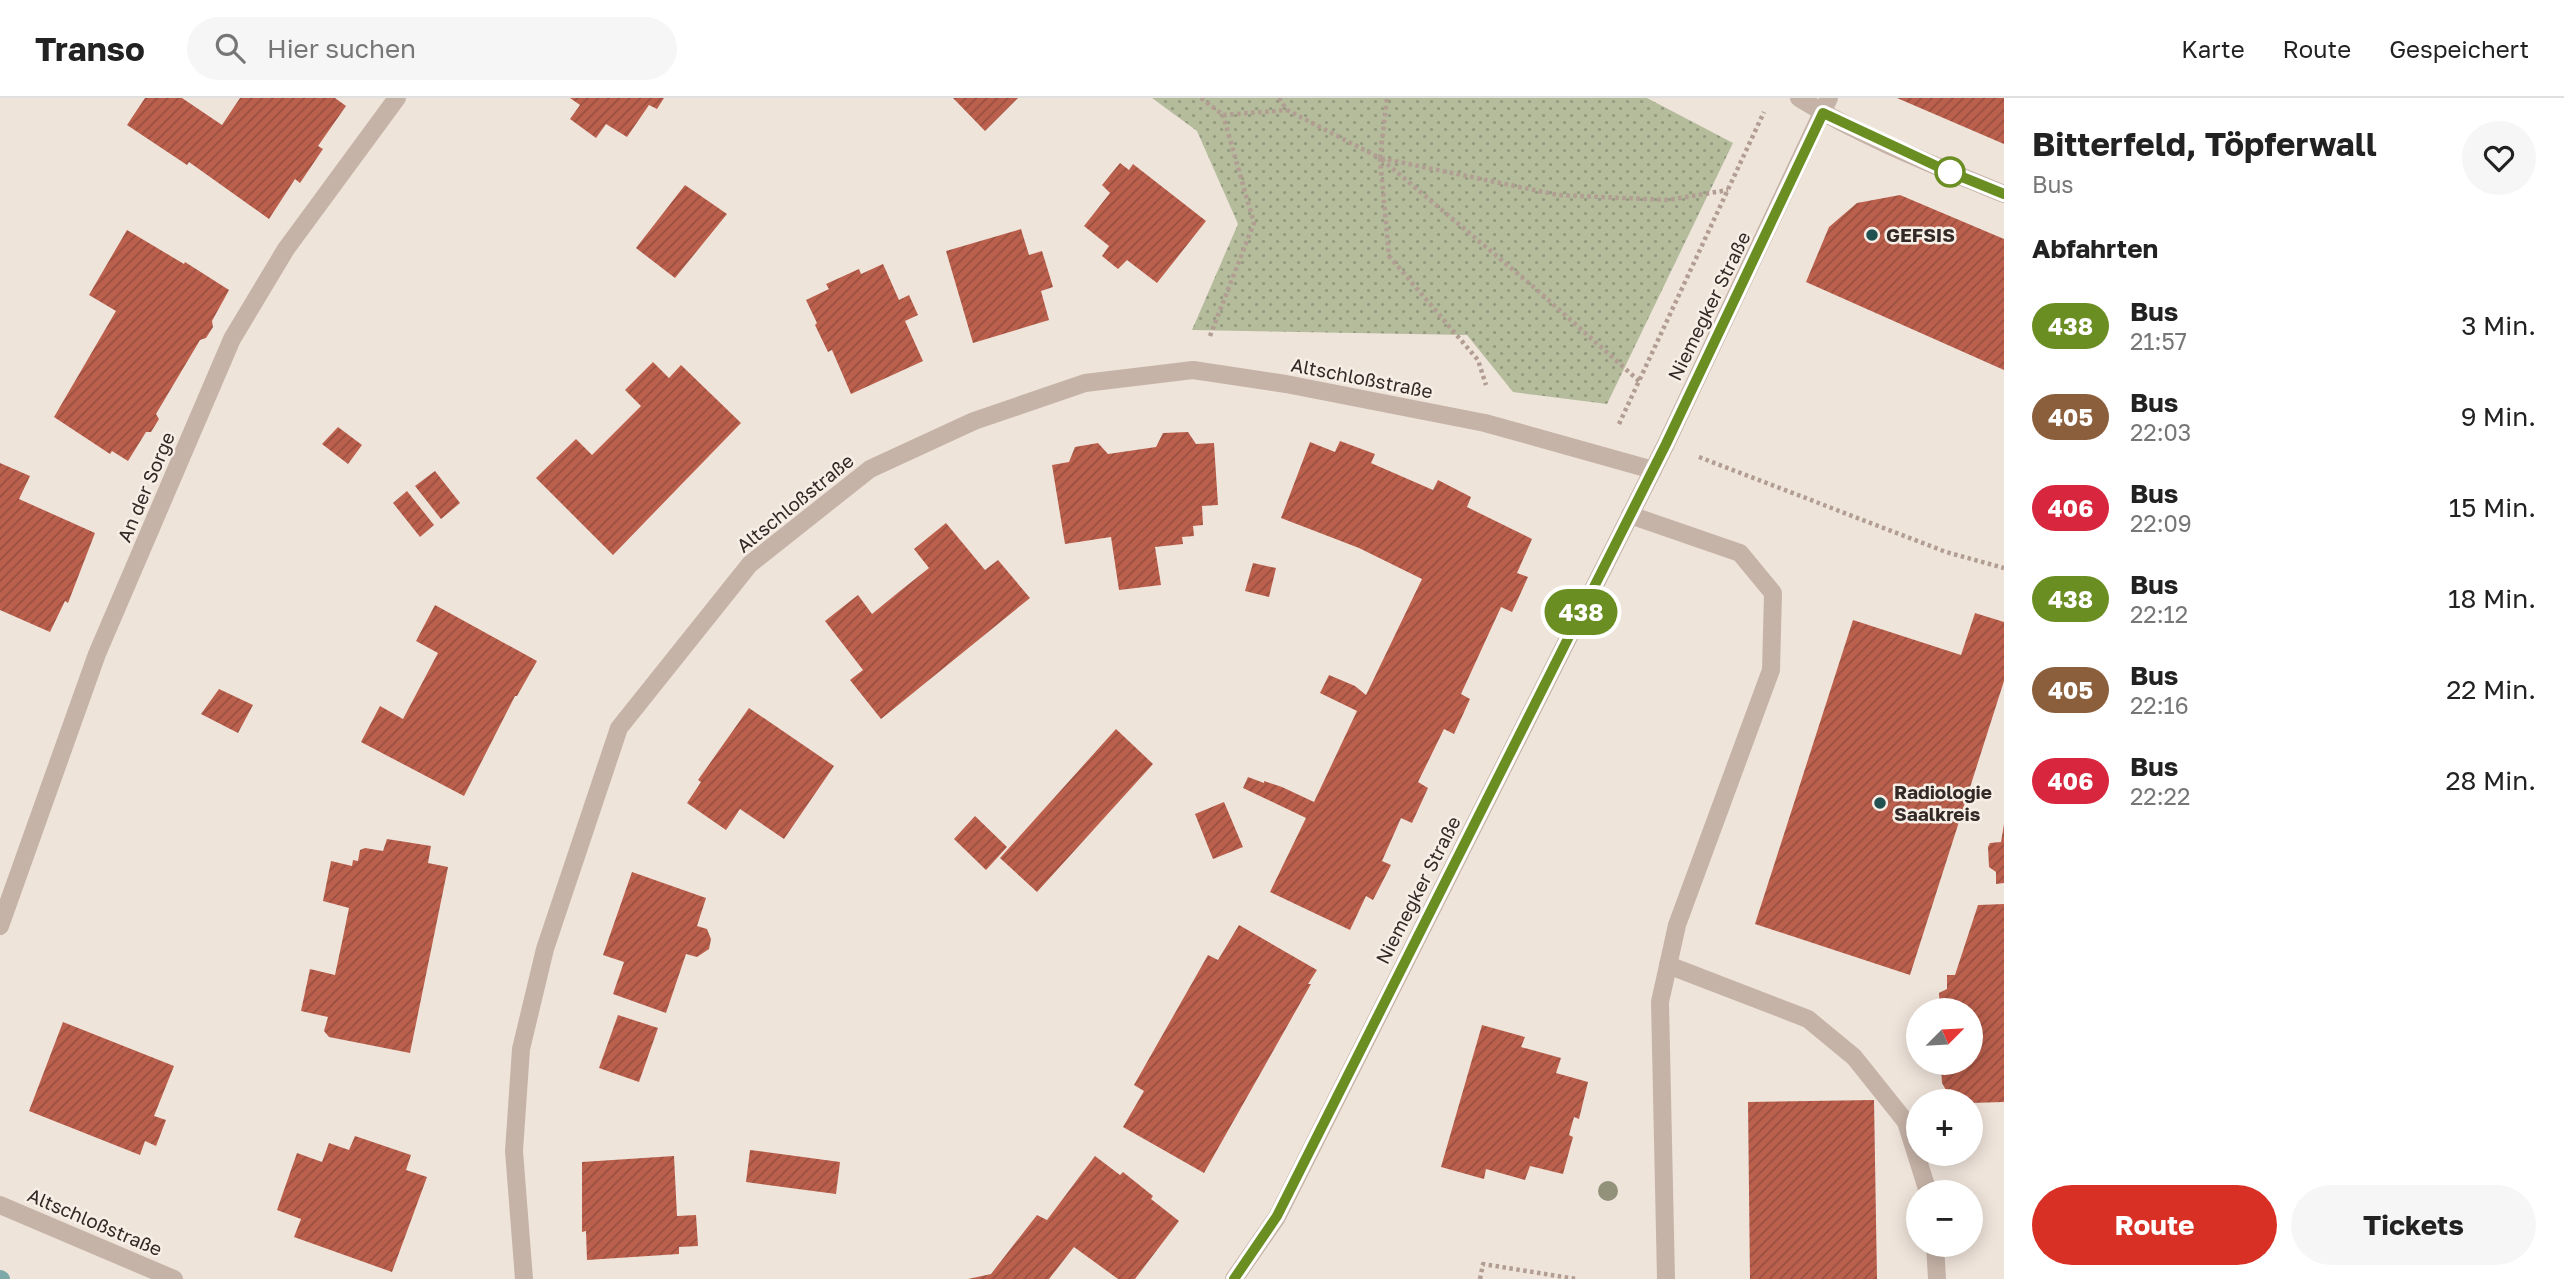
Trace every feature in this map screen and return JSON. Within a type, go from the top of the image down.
[{"type":"street","name":"An der Sorge","points":[[0,926],[97,654],[232,339],[286,249],[397,98]]},
{"type":"street","points":[[1799,98],[1826,105],[1945,170],[2004,194]]},
{"type":"street","name":"Niemegker Straße","points":[[1234,1279],[1277,1216],[1666,444],[1826,105]]},
{"type":"street","name":"Altschloßstraße","points":[[524,1279],[514,1151],[521,1049],[545,949],[619,728],[750,564],[870,469],[974,421],[1085,383],[1193,370],[1286,384],[1485,424],[1653,470]]},
{"type":"street","points":[[1630,515],[1740,553],[1773,593],[1771,670],[1677,925],[1660,1002],[1666,1279]]},
{"type":"street","points":[[1668,965],[1808,1019],[1854,1057],[1906,1122],[1924,1180]]},
{"type":"street","name":"Altschloßstraße","points":[[0,1205],[174,1279]]},
{"type":"street","points":[[1936,1257],[1937,1279]]},
{"type":"path","points":[[1193,370],[1206,345],[1254,223],[1223,115],[1201,98]]},
{"type":"path","points":[[1279,98],[1287,110],[1380,158],[1536,289],[1639,381]]},
{"type":"path","points":[[1387,98],[1380,158],[1389,256],[1478,360],[1491,397]]},
{"type":"path","points":[[1223,115],[1287,110]]},
{"type":"path","points":[[1604,455],[1765,110]]},
{"type":"path","points":[[1380,158],[1558,195],[1668,200],[1728,190]]},
{"type":"path","points":[[1606,422],[1619,424]]},
{"type":"path","points":[[1666,444],[1946,552],[2004,568]]},
{"type":"path","points":[[1480,1279],[1483,1264],[1576,1279]]},
{"type":"green space","points":[[1152,98],[1647,98],[1733,143],[1607,404],[1513,392],[1467,335],[1192,330],[1238,224],[1197,131]]},
{"type":"building","points":[[145,98],[182,98],[222,125],[240,98],[335,98],[346,106],[318,146],[323,149],[300,183],[295,179],[269,219],[189,162],[187,165],[127,125]]},
{"type":"building","points":[[570,98],[664,98],[657,109],[649,105],[627,137],[606,124],[596,138],[570,119],[580,105]]},
{"type":"building","points":[[953,98],[1018,98],[985,131]]},
{"type":"building","points":[[1897,98],[2004,98],[2004,144]]},
{"type":"building","points":[[1120,163],[1129,170],[1133,164],[1206,221],[1157,283],[1127,260],[1118,269],[1102,256],[1109,246],[1084,226],[1110,193],[1102,185]]},
{"type":"building","points":[[685,185],[727,214],[675,278],[636,248]]},
{"type":"building","points":[[1900,195],[2004,239],[2004,370],[1806,282],[1829,227],[1857,203]]},
{"type":"building","points":[[1021,229],[1029,255],[1042,251],[1053,287],[1041,291],[1049,320],[973,343],[946,251]]},
{"type":"building","points":[[127,230],[229,290],[212,321],[213,327],[206,338],[200,340],[156,414],[159,419],[151,432],[146,432],[128,461],[112,451],[110,454],[54,417],[116,311],[89,295]]},
{"type":"building","points":[[883,264],[899,300],[909,295],[918,315],[905,321],[923,361],[851,394],[832,350],[828,352],[815,325],[817,323],[806,300],[829,289],[826,284],[859,269],[861,274]]},
{"type":"building","points":[[653,362],[669,378],[681,365],[741,423],[613,555],[536,478],[576,439],[592,455],[641,406],[625,390]]},
{"type":"building","points":[[338,427],[362,445],[348,464],[322,444]]},
{"type":"building","points":[[1188,432],[1196,444],[1214,443],[1218,505],[1202,506],[1203,525],[1193,526],[1194,536],[1182,537],[1183,544],[1155,547],[1161,585],[1119,590],[1111,537],[1065,544],[1052,465],[1069,462],[1075,447],[1098,443],[1108,454],[1156,447],[1163,433]]},
{"type":"building","points":[[1340,441],[1375,454],[1371,463],[1433,490],[1438,480],[1471,497],[1467,507],[1532,539],[1517,573],[1528,577],[1512,612],[1501,607],[1461,694],[1470,699],[1454,734],[1444,729],[1418,782],[1428,788],[1412,823],[1401,818],[1382,861],[1391,865],[1373,900],[1366,896],[1350,930],[1270,892],[1306,818],[1243,788],[1248,777],[1282,787],[1314,802],[1357,711],[1320,693],[1329,675],[1355,686],[1366,695],[1422,579],[1359,548],[1281,518],[1310,442],[1335,452]]},
{"type":"building","points":[[0,463],[30,476],[19,499],[95,533],[68,603],[65,601],[50,632],[0,610]]},
{"type":"building","points":[[435,471],[460,503],[441,519],[415,486]]},
{"type":"building","points":[[407,491],[434,525],[420,537],[393,503]]},
{"type":"building","points":[[946,523],[985,570],[998,560],[1030,598],[881,719],[850,680],[863,670],[825,621],[858,595],[872,614],[929,568],[914,549]]},
{"type":"building","points":[[1253,563],[1276,568],[1269,597],[1245,591]]},
{"type":"building","points":[[435,605],[537,661],[515,696],[464,796],[361,742],[380,706],[403,719],[438,653],[416,641]]},
{"type":"building","name":"Radiologie Saalkreis","points":[[1975,613],[2004,622],[2004,681],[1910,975],[1755,924],[1853,620],[1961,655]]},
{"type":"building","points":[[219,689],[253,705],[238,733],[201,714]]},
{"type":"building","points":[[749,708],[834,766],[784,839],[740,809],[726,830],[687,803],[701,782],[698,780]]},
{"type":"building","points":[[1116,729],[1153,764],[1037,892],[1000,858]]},
{"type":"building","points":[[1224,802],[1243,847],[1213,859],[1195,814]]},
{"type":"building","points":[[975,816],[1007,847],[986,870],[954,839]]},
{"type":"building","points":[[2004,824],[2004,883],[1996,884],[1996,872],[1989,867],[1988,847],[1990,843],[2001,842]]},
{"type":"building","points":[[387,839],[431,846],[428,863],[448,867],[410,1053],[329,1037],[324,1031],[328,1017],[301,1011],[310,969],[335,975],[349,908],[323,901],[331,861],[352,866],[353,860],[358,861],[360,850],[365,848],[383,851]]},
{"type":"building","points":[[632,872],[706,898],[697,926],[707,929],[711,939],[709,949],[697,957],[686,954],[666,1013],[613,994],[624,962],[603,955]]},
{"type":"building","points":[[2004,904],[2004,1102],[1983,1103],[1983,1089],[1945,1089],[1942,1083],[1942,1075],[1983,1075],[1983,998],[1939,998],[1939,993],[1947,989],[1947,975],[1955,975],[1978,905]]},
{"type":"building","points":[[1239,925],[1317,970],[1204,1173],[1123,1127],[1144,1091],[1134,1085],[1208,955],[1218,960]]},
{"type":"building","points":[[618,1015],[658,1028],[639,1082],[599,1068]]},
{"type":"building","points":[[63,1022],[174,1066],[154,1116],[166,1120],[156,1146],[145,1141],[140,1155],[29,1111]]},
{"type":"building","points":[[1482,1025],[1525,1037],[1521,1047],[1561,1058],[1556,1073],[1588,1082],[1579,1119],[1574,1117],[1569,1135],[1573,1137],[1563,1174],[1530,1166],[1525,1180],[1486,1169],[1484,1179],[1441,1167]]},
{"type":"building","points":[[1874,1100],[1877,1279],[1750,1279],[1748,1102]]},
{"type":"building","points":[[355,1136],[411,1155],[406,1170],[427,1177],[392,1272],[294,1237],[301,1219],[277,1210],[297,1153],[322,1162],[329,1143],[349,1150]]},
{"type":"building","points":[[750,1150],[840,1162],[836,1194],[746,1182]]},
{"type":"building","points":[[674,1156],[677,1216],[696,1215],[698,1246],[679,1247],[679,1254],[587,1260],[586,1231],[582,1232],[582,1162]]},
{"type":"building","points":[[1095,1156],[1120,1175],[1123,1172],[1179,1221],[1135,1279],[1118,1279],[1074,1247],[1049,1279],[968,1279],[991,1274],[1037,1215],[1047,1220]]},
{"type":"bus line","name":"438","points":[[1234,1279],[1277,1216],[1666,444],[1823,113],[1945,170],[2004,194]]},
{"type":"place","name":"GEFSIS","points":[[1872,235]]},
{"type":"place","name":"Radiologie Saalkreis","points":[[1880,803]]}]
